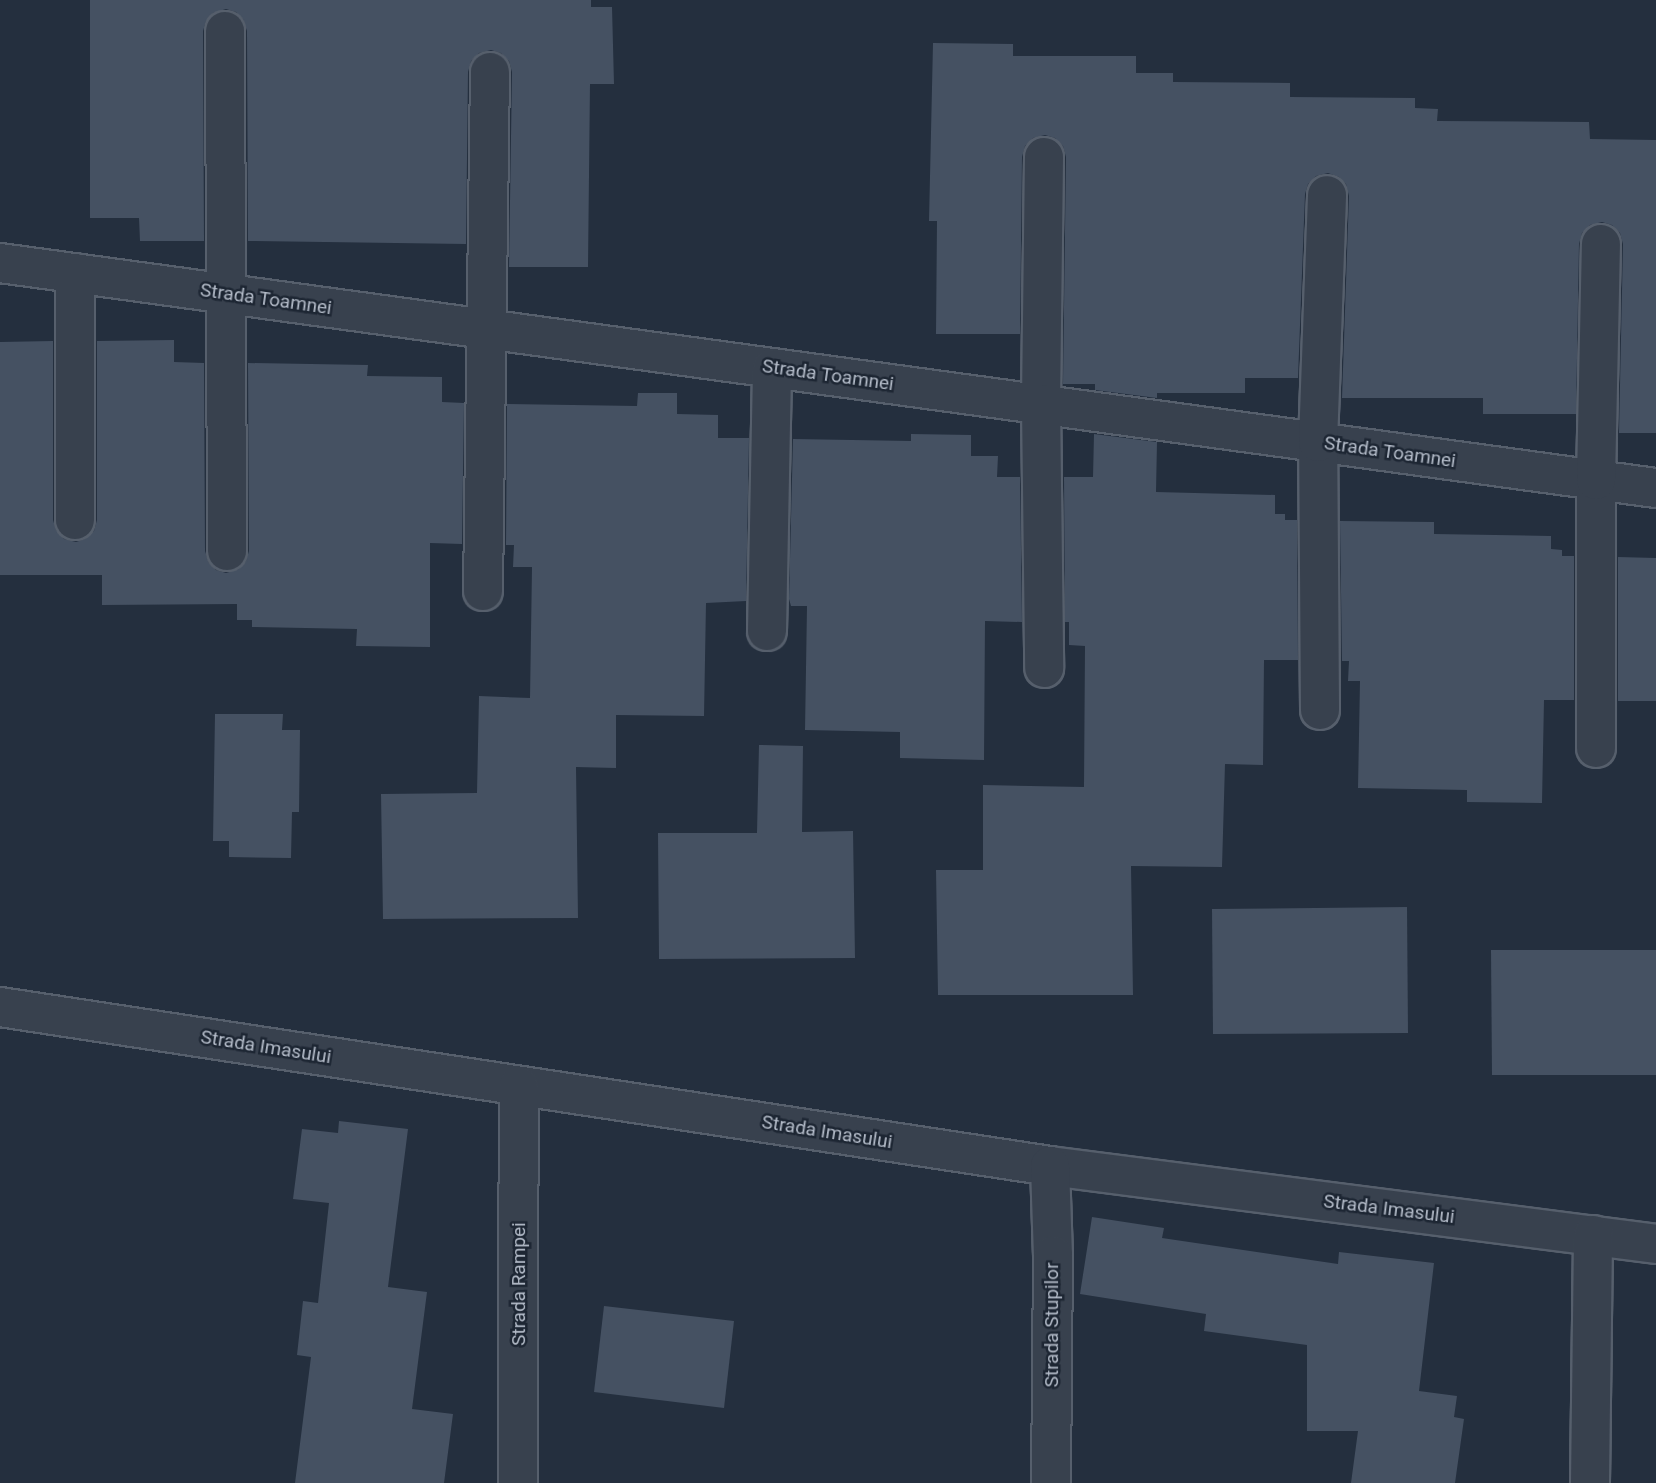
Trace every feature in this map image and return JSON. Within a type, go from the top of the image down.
[{"type":"street","points":[[225,32],[227,551]]},
{"type":"street","points":[[483,591],[490,72]]},
{"type":"street","points":[[1044,157],[1041,404],[1044,668]]},
{"type":"street","points":[[1320,710],[1318,442],[1327,195]]},
{"type":"street","points":[[1596,748],[1596,480],[1601,244]]},
{"type":"street","name":"Strada Toamnei","points":[[0,263],[1656,488]]},
{"type":"street","points":[[75,273],[75,520]]},
{"type":"street","points":[[767,631],[772,368]]},
{"type":"street","name":"Strada Imasului","points":[[0,1007],[1050,1166],[1656,1244]]},
{"type":"street","name":"Strada Rampei","points":[[518,1483],[519,1086]]},
{"type":"street","name":"Strada Stupilor","points":[[1050,1166],[1053,1255],[1051,1483]]},
{"type":"street","points":[[1590,1483],[1593,1235]]},
{"type":"building","points":[[90,0],[591,0],[591,7],[612,7],[614,84],[590,84],[588,267],[509,267],[512,72],[509,61],[501,53],[491,50],[479,53],[471,61],[468,72],[466,244],[248,241],[247,31],[243,19],[236,12],[226,9],[213,13],[206,21],[203,31],[204,241],[140,241],[139,218],[90,218]]},
{"type":"building","points":[[933,43],[1013,44],[1013,56],[1136,56],[1136,73],[1173,73],[1173,82],[1290,83],[1290,97],[1415,98],[1415,108],[1438,109],[1437,121],[1589,122],[1590,139],[1656,140],[1656,433],[1619,433],[1623,244],[1620,233],[1612,225],[1602,222],[1590,225],[1582,233],[1579,244],[1576,414],[1483,414],[1483,398],[1342,398],[1349,196],[1346,184],[1339,177],[1328,173],[1316,176],[1308,184],[1305,194],[1298,378],[1245,378],[1245,393],[1157,393],[1157,398],[1095,390],[1095,384],[1063,384],[1066,157],[1063,146],[1055,138],[1045,135],[1033,138],[1025,146],[1022,157],[1020,334],[936,334],[937,221],[929,221]]},
{"type":"building","points":[[174,340],[174,362],[204,363],[205,551],[209,563],[216,570],[226,573],[239,569],[246,561],[249,551],[248,363],[368,365],[367,376],[442,377],[442,402],[464,403],[462,544],[430,543],[430,647],[356,646],[357,629],[252,627],[252,620],[237,620],[237,604],[102,605],[102,575],[0,575],[0,342],[53,341],[53,520],[56,530],[64,539],[76,542],[85,539],[94,531],[97,520],[97,341]]},
{"type":"building","points":[[638,393],[677,393],[677,414],[718,415],[718,438],[749,438],[746,601],[706,603],[704,716],[616,715],[616,768],[576,767],[578,918],[383,919],[381,794],[477,793],[479,696],[530,698],[532,567],[513,567],[514,545],[506,545],[507,404],[637,406]]},
{"type":"building","points":[[911,434],[971,435],[971,456],[998,456],[997,477],[1020,477],[1022,622],[985,621],[984,760],[900,758],[900,732],[805,730],[807,606],[791,606],[789,599],[793,439],[911,441]]},
{"type":"building","points":[[1094,434],[1157,442],[1156,492],[1275,495],[1275,514],[1285,514],[1285,520],[1297,520],[1298,660],[1264,660],[1263,765],[1225,764],[1222,867],[1131,866],[1133,995],[938,995],[936,870],[983,870],[983,785],[1084,787],[1085,646],[1069,645],[1069,622],[1065,622],[1064,477],[1093,477]]},
{"type":"building","points":[[1340,521],[1434,522],[1434,534],[1551,536],[1551,549],[1562,550],[1562,556],[1574,556],[1574,700],[1544,700],[1542,803],[1467,802],[1467,790],[1358,788],[1360,681],[1348,681],[1349,661],[1342,661]]},
{"type":"building","points":[[1618,557],[1656,558],[1656,701],[1618,701]]},
{"type":"building","points":[[215,714],[283,714],[282,730],[300,730],[299,812],[292,812],[291,858],[229,857],[229,841],[213,841]]},
{"type":"building","points":[[759,745],[803,746],[802,832],[853,831],[855,958],[659,959],[658,833],[757,833]]},
{"type":"building","points":[[1407,907],[1408,1033],[1213,1034],[1212,909]]},
{"type":"building","points":[[1491,950],[1656,950],[1656,1075],[1492,1075]]},
{"type":"building","points":[[339,1121],[408,1129],[388,1287],[427,1292],[412,1409],[453,1414],[444,1483],[295,1483],[311,1357],[297,1355],[303,1301],[318,1303],[329,1203],[293,1199],[302,1129],[338,1133]]},
{"type":"building","points":[[1092,1217],[1164,1228],[1162,1238],[1338,1264],[1339,1252],[1434,1263],[1419,1391],[1457,1396],[1454,1417],[1464,1419],[1455,1483],[1351,1483],[1358,1431],[1307,1431],[1307,1345],[1204,1331],[1206,1314],[1080,1294]]},
{"type":"building","points":[[604,1306],[734,1321],[724,1408],[594,1392]]}]
